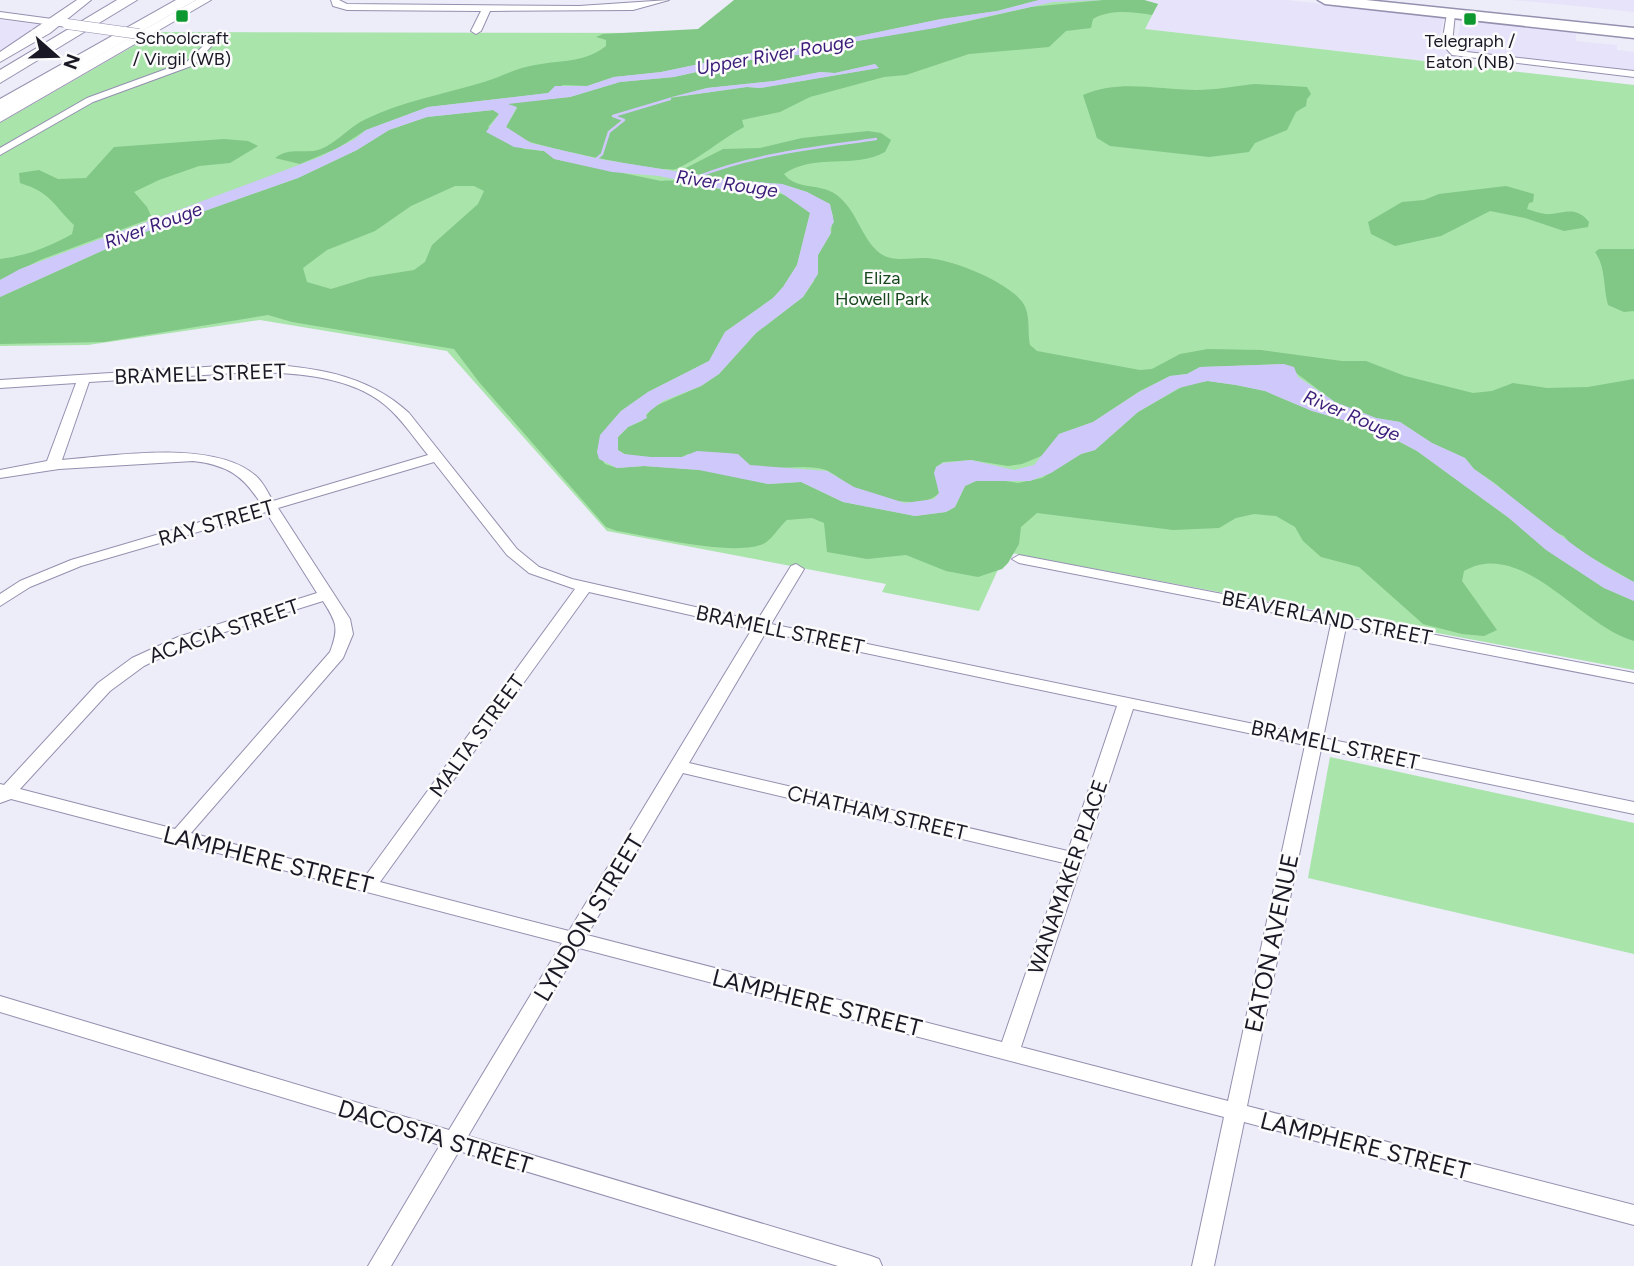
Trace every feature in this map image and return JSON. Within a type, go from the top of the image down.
[{"type":"highway","points":[[0,76],[30,51],[112,0]]},
{"type":"highway","points":[[0,76],[129,0]]},
{"type":"highway","points":[[0,97],[154,0]]},
{"type":"highway","points":[[0,107],[188,0]]},
{"type":"main road","points":[[0,58],[61,23],[85,0]]},
{"type":"main road","points":[[0,118],[205,0]]},
{"type":"main road","points":[[1325,0],[1451,7],[1529,7],[1634,18]]},
{"type":"main road","points":[[1416,0],[1501,9],[1529,7]]},
{"type":"main road","points":[[1451,7],[1634,33]]},
{"type":"street","points":[[335,0],[337,5],[347,7],[486,9],[623,7],[665,0]]},
{"type":"street","points":[[1451,7],[1447,44],[1452,51],[1463,55],[1634,74]]},
{"type":"street","points":[[476,31],[486,9]]},
{"type":"street","points":[[0,15],[142,34]]},
{"type":"street","points":[[0,152],[90,100],[191,63],[212,40]]},
{"type":"street","name":"BRAMELL STREET","points":[[0,384],[253,368],[289,369],[324,375],[358,385],[387,400],[404,416],[522,562],[549,577],[762,626],[1634,808]]},
{"type":"street","points":[[53,465],[84,379]]},
{"type":"street","points":[[0,474],[53,465],[175,457],[206,459],[226,464],[244,473],[254,482],[344,625],[344,641],[337,654],[178,837]]},
{"type":"street","name":"RAY STREET","points":[[0,601],[25,584],[67,567],[437,457]]},
{"type":"street","name":"BEAVERLAND STREET","points":[[1020,559],[1634,678]]},
{"type":"street","name":"LYNDON STREET","points":[[379,1266],[576,941],[796,569]]},
{"type":"street","name":"MALTA STREET","points":[[369,884],[585,587]]},
{"type":"street","name":"ACACIA STREET","points":[[3,794],[104,687],[138,662],[184,640],[326,595]]},
{"type":"street","name":"EATON AVENUE","points":[[1203,1266],[1340,620]]},
{"type":"street","name":"WANAMAKER PLACE","points":[[1009,1052],[1127,702]]},
{"type":"street","name":"CHATHAM STREET","points":[[679,766],[1074,859]]},
{"type":"street","name":"LAMPHERE STREET","points":[[3,794],[369,884],[576,941],[1634,1215]]},
{"type":"street","name":"DACOSTA STREET","points":[[0,1004],[454,1143],[871,1266]]},
{"type":"shaded area","points":[[1144,0],[1286,0],[1444,17],[1438,47],[1456,56],[1455,64],[1144,29],[1157,4]]},
{"type":"shaded area","points":[[1513,0],[1634,0],[1634,12],[1557,4]]},
{"type":"shaded area","points":[[0,20],[43,25],[0,52]]},
{"type":"shaded area","points":[[1461,20],[1576,33],[1576,41],[1617,45],[1617,50],[1634,52],[1634,71],[1455,52]]},
{"type":"green space","points":[[734,0],[1039,0],[997,11],[941,19],[806,47],[753,53],[661,72],[614,77],[587,86],[563,85],[549,93],[428,107],[366,130],[338,148],[300,164],[275,158],[286,152],[321,149],[360,122],[395,107],[484,82],[528,66],[589,55],[606,46],[606,40],[596,37],[603,34],[698,29]]},
{"type":"green space","name":"Eliza Howell Park","points":[[736,0],[1144,0],[1158,4],[1145,29],[1634,85],[1634,670],[1006,552],[979,611],[882,592],[886,584],[607,531],[447,351],[260,320],[88,345],[0,346],[0,123],[158,32],[700,33]]},
{"type":"green space","points":[[1103,0],[1144,0],[1158,4],[1152,15],[1122,12],[1100,16],[1093,19],[1091,28],[1066,31],[1049,47],[969,54],[906,75],[884,77],[810,97],[780,112],[742,120],[744,127],[676,169],[629,164],[556,149],[525,140],[506,127],[517,108],[507,104],[515,102],[570,97],[620,82],[674,77],[768,56],[799,55],[840,44],[965,22],[1031,7]],"holes":[[[875,64],[878,68],[760,88],[747,87],[669,98],[707,88],[774,81],[820,72],[835,73]]]},
{"type":"green space","points":[[1255,84],[1307,87],[1311,94],[1306,106],[1296,112],[1287,130],[1255,143],[1249,152],[1209,157],[1110,146],[1097,138],[1083,95],[1125,86],[1196,90]]},
{"type":"green space","points":[[493,110],[499,114],[488,127],[524,149],[544,151],[555,159],[661,181],[778,193],[799,203],[810,213],[797,265],[783,287],[773,298],[725,332],[709,361],[648,392],[621,411],[608,426],[597,452],[605,464],[617,468],[644,466],[715,471],[768,484],[801,482],[843,502],[915,516],[946,512],[955,507],[965,486],[976,481],[994,479],[1018,483],[1042,478],[1081,454],[1095,450],[1138,412],[1187,384],[1208,381],[1236,385],[1265,391],[1312,411],[1377,430],[1417,451],[1509,518],[1547,550],[1604,588],[1634,601],[1634,641],[1614,633],[1529,575],[1508,566],[1486,564],[1464,571],[1462,581],[1497,630],[1484,636],[1462,634],[1423,624],[1359,567],[1321,557],[1303,541],[1295,527],[1276,516],[1254,514],[1236,518],[1219,528],[1173,530],[1037,513],[1021,527],[1019,544],[1008,563],[1002,569],[978,577],[946,571],[906,555],[867,559],[827,552],[824,523],[812,518],[787,520],[765,543],[752,547],[715,547],[617,531],[606,527],[479,382],[454,349],[292,322],[268,315],[104,342],[0,344],[0,297],[137,235],[298,178],[357,150],[389,130],[427,117]],"holes":[[[455,186],[474,186],[484,191],[478,204],[432,245],[425,262],[414,270],[370,277],[331,289],[307,282],[303,268],[327,250],[375,231],[411,206]]]},
{"type":"green space","points":[[868,131],[881,133],[891,140],[885,152],[861,160],[808,164],[784,174],[794,182],[832,192],[840,198],[868,240],[881,254],[896,259],[923,258],[947,262],[977,272],[1005,287],[1023,303],[1028,318],[1030,345],[1037,351],[1140,370],[1152,369],[1180,354],[1208,349],[1261,350],[1342,361],[1366,361],[1405,376],[1473,393],[1492,391],[1513,383],[1547,388],[1588,387],[1634,379],[1634,582],[1573,547],[1564,536],[1547,528],[1496,484],[1474,469],[1465,458],[1432,443],[1400,422],[1376,418],[1335,402],[1284,364],[1200,367],[1187,374],[1170,376],[1140,391],[1093,422],[1059,434],[1046,454],[1022,464],[1008,466],[971,460],[943,462],[936,467],[939,493],[921,501],[897,501],[872,495],[819,468],[757,467],[688,454],[682,457],[640,457],[618,450],[618,437],[628,427],[642,421],[653,407],[701,386],[719,374],[756,333],[803,297],[814,281],[818,255],[831,233],[833,216],[829,204],[807,192],[782,184],[730,180],[680,171],[723,149],[760,148],[802,138]]},
{"type":"green space","points":[[224,139],[248,141],[258,146],[230,163],[199,166],[134,192],[147,207],[152,218],[40,260],[0,280],[0,259],[55,243],[72,234],[74,225],[45,195],[20,183],[19,173],[39,170],[58,179],[86,178],[114,147]]},
{"type":"green space","points":[[1506,186],[1534,194],[1533,202],[1529,203],[1527,209],[1548,214],[1576,212],[1589,222],[1588,227],[1564,231],[1525,218],[1490,211],[1441,236],[1395,246],[1371,234],[1368,222],[1402,202],[1424,200],[1439,194]]},
{"type":"green space","points":[[1599,249],[1634,249],[1634,311],[1624,312],[1608,305],[1603,271],[1595,252]]},
{"type":"green space","points":[[1330,757],[1634,823],[1634,954],[1308,878]]},
{"type":"water","points":[[1039,0],[1103,0],[1053,2],[935,28],[840,44],[799,55],[768,56],[674,77],[620,82],[570,97],[508,104],[517,107],[506,127],[531,143],[599,159],[730,180],[782,184],[807,192],[830,204],[834,222],[830,228],[831,233],[818,255],[818,274],[803,297],[756,333],[719,374],[701,386],[663,401],[646,414],[647,418],[628,427],[618,437],[618,450],[624,454],[651,457],[682,457],[697,451],[738,454],[750,465],[827,471],[854,487],[905,503],[934,499],[939,493],[934,473],[936,467],[943,463],[971,460],[1014,470],[1034,465],[1059,434],[1093,422],[1139,392],[1170,376],[1187,374],[1200,367],[1284,364],[1294,367],[1298,377],[1335,402],[1376,418],[1400,422],[1432,443],[1465,458],[1474,469],[1572,544],[1634,582],[1634,601],[1604,588],[1546,550],[1509,518],[1417,451],[1377,430],[1312,411],[1265,391],[1207,381],[1179,388],[1138,412],[1095,450],[1081,454],[1051,473],[1030,481],[976,481],[965,486],[955,507],[946,512],[915,516],[843,502],[801,482],[768,484],[699,470],[644,466],[617,468],[599,459],[597,452],[600,435],[621,411],[648,392],[709,361],[725,332],[773,298],[797,265],[810,213],[780,192],[721,189],[659,176],[612,172],[554,159],[544,151],[514,147],[486,132],[499,114],[493,110],[427,117],[389,130],[357,150],[298,178],[137,235],[0,297],[0,280],[20,269],[320,157],[355,139],[366,130],[428,107],[548,93],[555,86],[587,86],[614,77],[661,72],[752,53],[806,47],[941,19],[997,11]]},
{"type":"water","points":[[875,64],[879,68],[760,88],[747,87],[668,98],[707,88],[774,81],[820,72],[835,73]]},
{"type":"waterway","points":[[594,161],[602,154],[609,132],[624,120],[613,116],[670,99]]},
{"type":"waterway","name":"River Rouge","points":[[697,177],[763,157],[876,139]]},
{"type":"place","name":"Schoolcraft / Virgil (WB)","points":[[182,16]]},
{"type":"place","name":"Telegraph / Eaton (NB)","points":[[1470,19]]},
{"type":"water label","name":"Upper River Rouge","points":[[775,54]]}]
